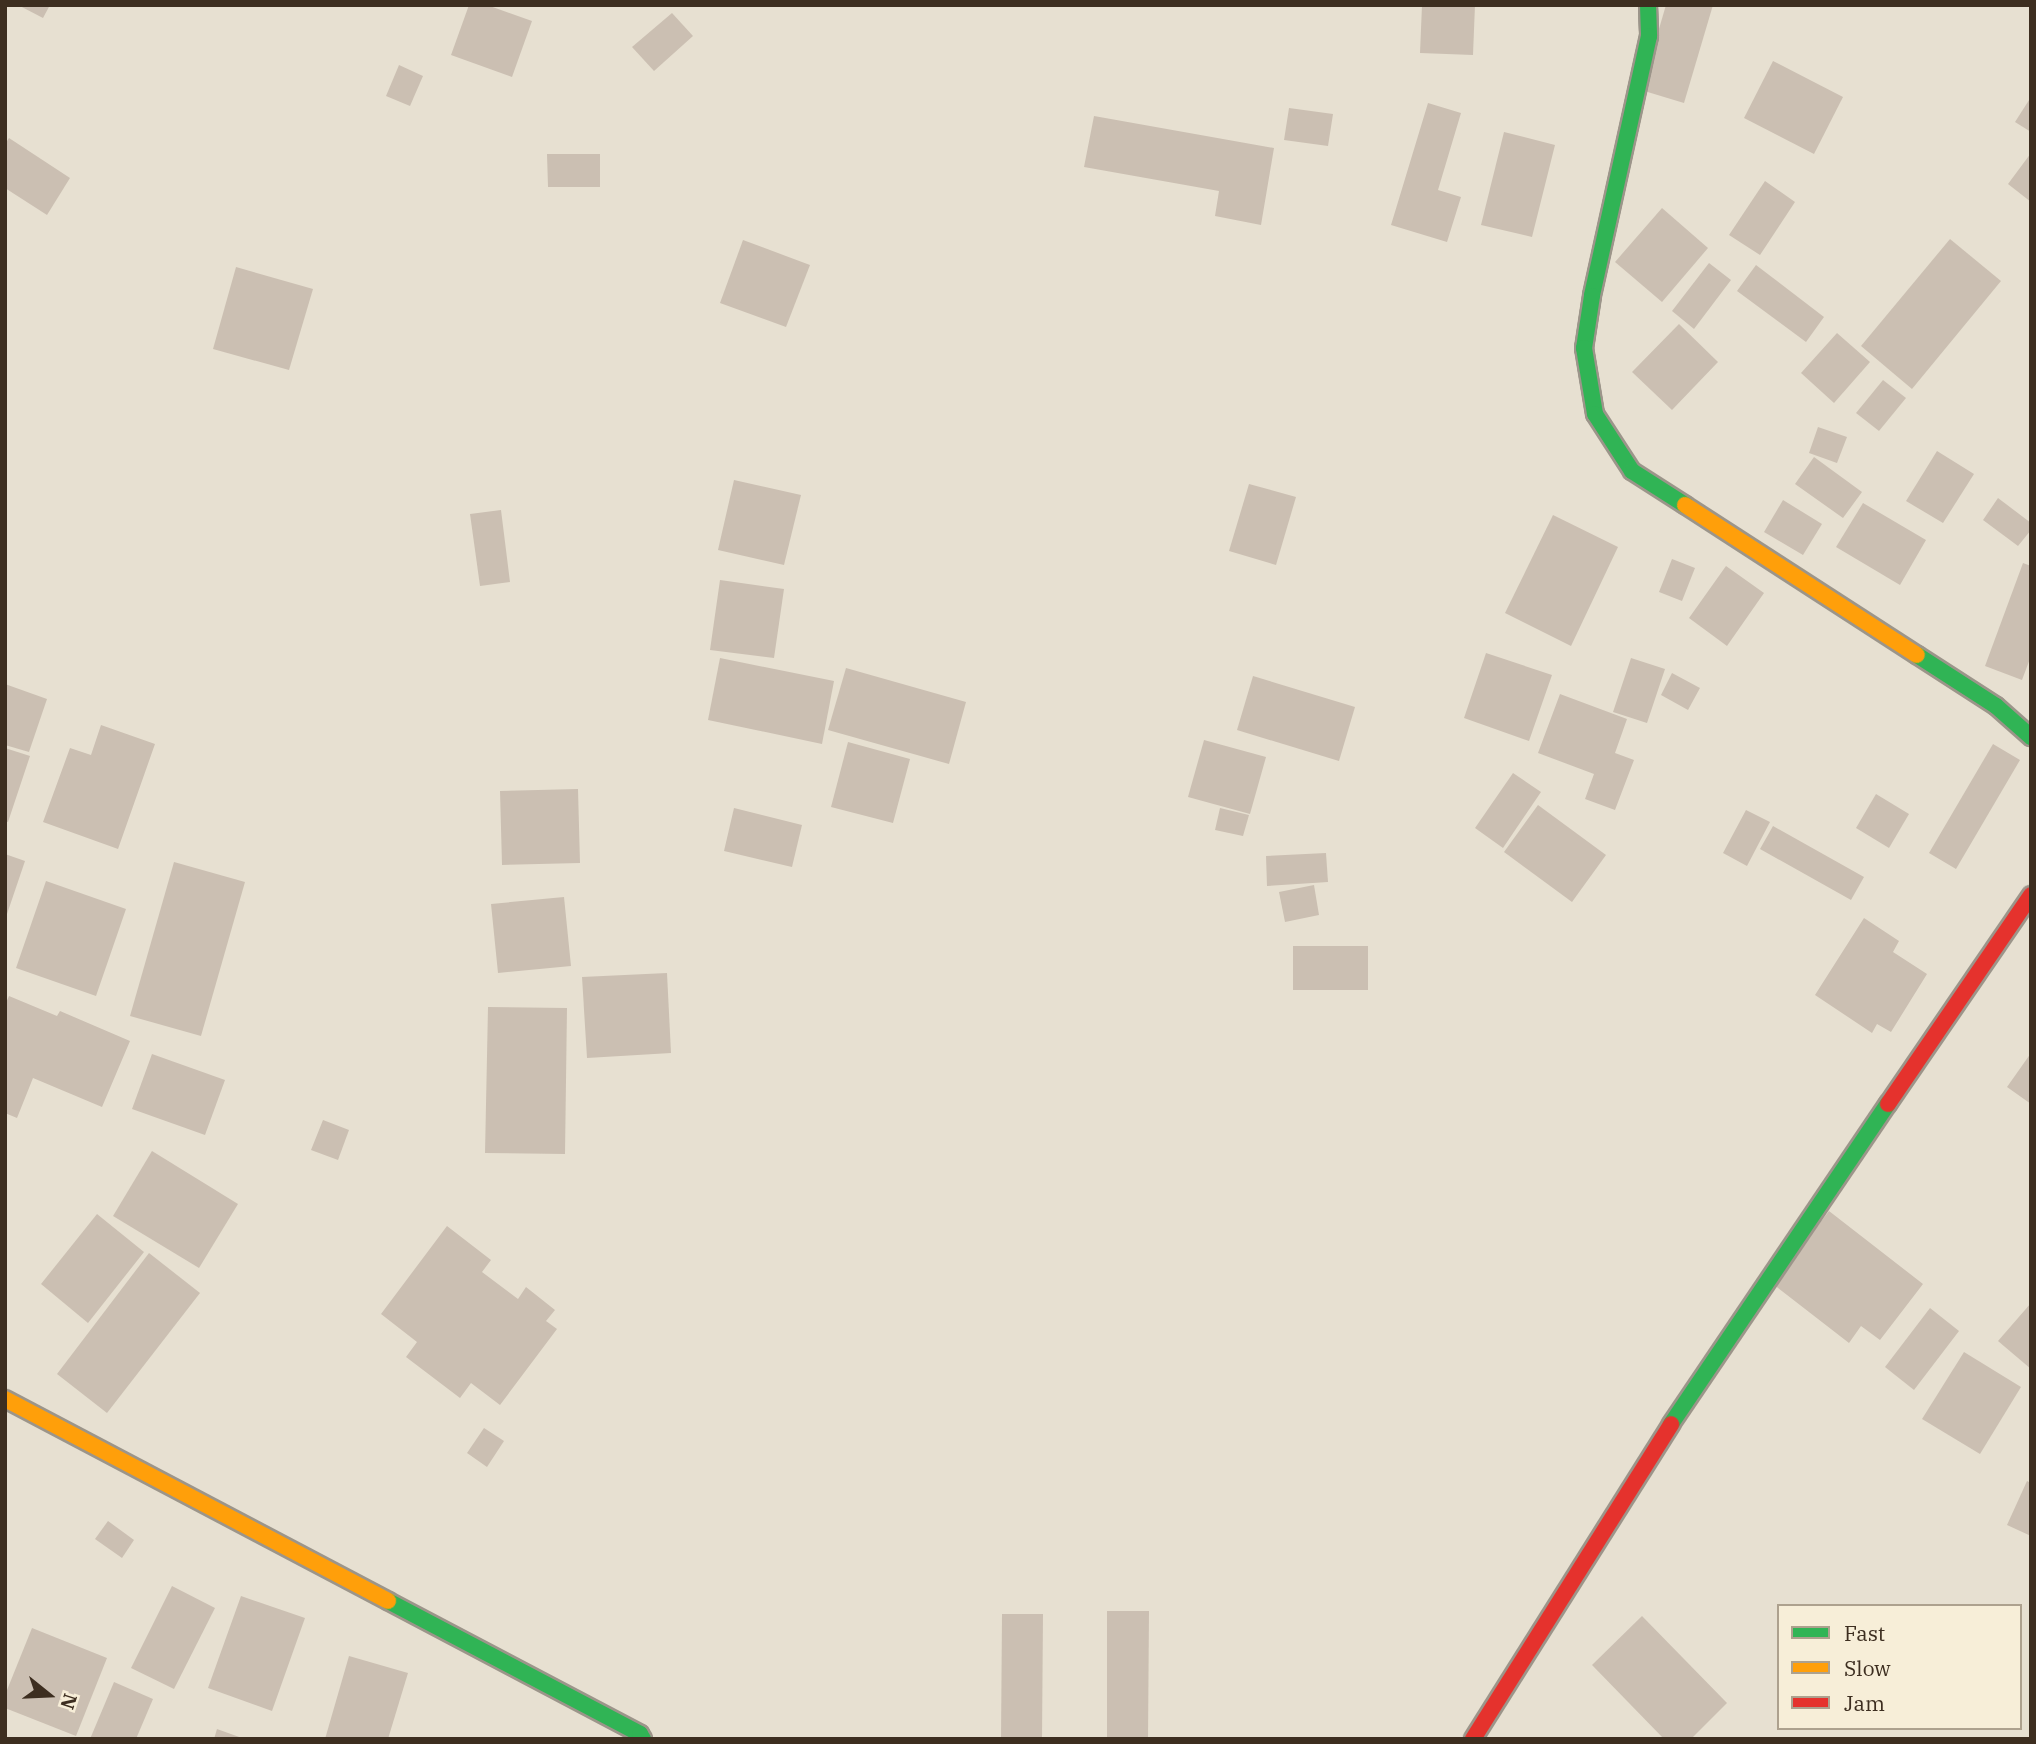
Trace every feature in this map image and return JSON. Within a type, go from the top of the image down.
[{"type":"street","points":[[1648,5],[1649,36],[1592,296],[1584,348],[1595,414],[1632,471],[1996,706],[2031,737]]},
{"type":"street","points":[[1473,1739],[1679,1411],[2031,895]]},
{"type":"street","points":[[5,1399],[640,1734],[643,1739]]},
{"type":"building","points":[[18,5],[50,5],[43,18]]},
{"type":"building","points":[[469,5],[487,5],[532,21],[512,77],[451,55]]},
{"type":"building","points":[[1422,5],[1475,5],[1473,55],[1420,53]]},
{"type":"building","points":[[1666,5],[1713,5],[1684,103],[1641,90]]},
{"type":"building","points":[[672,13],[693,36],[654,71],[632,47]]},
{"type":"building","points":[[1773,61],[1843,97],[1814,154],[1744,118]]},
{"type":"building","points":[[399,65],[423,76],[410,106],[386,96]]},
{"type":"building","points":[[2031,97],[2031,132],[2015,122]]},
{"type":"building","points":[[1428,103],[1461,113],[1438,190],[1461,197],[1447,242],[1391,225]]},
{"type":"building","points":[[1289,108],[1333,114],[1328,146],[1284,140]]},
{"type":"building","points":[[1094,116],[1274,148],[1261,225],[1215,216],[1219,191],[1084,167]]},
{"type":"building","points":[[1504,132],[1555,145],[1532,237],[1481,225]]},
{"type":"building","points":[[9,138],[70,178],[47,215],[5,188],[5,144]]},
{"type":"building","points":[[2031,153],[2031,202],[2008,184]]},
{"type":"building","points":[[547,154],[600,154],[600,187],[548,187]]},
{"type":"building","points":[[1765,181],[1795,202],[1760,255],[1729,235]]},
{"type":"building","points":[[1662,208],[1708,248],[1662,302],[1615,262]]},
{"type":"building","points":[[1950,239],[2001,281],[1912,389],[1861,346]]},
{"type":"building","points":[[743,240],[810,265],[786,327],[720,303]]},
{"type":"building","points":[[1709,263],[1731,280],[1694,329],[1672,311]]},
{"type":"building","points":[[1756,265],[1824,317],[1806,342],[1737,291]]},
{"type":"building","points":[[236,267],[313,289],[289,370],[213,349]]},
{"type":"building","points":[[1679,324],[1718,362],[1672,410],[1632,372]]},
{"type":"building","points":[[1837,333],[1870,362],[1834,403],[1801,373]]},
{"type":"building","points":[[1883,380],[1906,398],[1879,431],[1856,413]]},
{"type":"building","points":[[1818,427],[1847,437],[1837,463],[1809,453]]},
{"type":"building","points":[[1937,451],[1974,474],[1943,523],[1906,501]]},
{"type":"building","points":[[1814,457],[1862,492],[1843,518],[1795,484]]},
{"type":"building","points":[[734,480],[801,495],[784,565],[718,550]]},
{"type":"building","points":[[1249,484],[1296,497],[1276,565],[1229,551]]},
{"type":"building","points":[[1998,498],[2031,523],[2031,530],[2018,546],[1983,520]]},
{"type":"building","points":[[1783,500],[1822,524],[1803,555],[1764,532]]},
{"type":"building","points":[[1863,503],[1926,540],[1900,585],[1836,547]]},
{"type":"building","points":[[501,510],[510,582],[480,586],[470,514]]},
{"type":"building","points":[[1553,515],[1618,547],[1571,646],[1505,613]]},
{"type":"building","points":[[1672,559],[1695,568],[1682,601],[1659,592]]},
{"type":"building","points":[[2023,563],[2031,566],[2031,656],[2022,680],[1985,666]]},
{"type":"building","points":[[1726,566],[1764,593],[1727,646],[1689,618]]},
{"type":"building","points":[[720,580],[784,589],[774,658],[710,650]]},
{"type":"building","points":[[1486,653],[1552,675],[1529,741],[1464,718]]},
{"type":"building","points":[[720,658],[834,681],[822,744],[708,720]]},
{"type":"building","points":[[1631,658],[1665,669],[1647,723],[1613,712]]},
{"type":"building","points":[[846,668],[966,702],[949,764],[828,730]]},
{"type":"building","points":[[1672,673],[1700,688],[1688,710],[1661,695]]},
{"type":"building","points":[[1253,676],[1355,707],[1339,761],[1237,730]]},
{"type":"building","points":[[5,684],[47,699],[29,752],[5,745]]},
{"type":"building","points":[[1560,694],[1627,719],[1615,753],[1634,760],[1615,810],[1585,799],[1594,774],[1538,753]]},
{"type":"building","points":[[101,725],[155,744],[118,849],[43,822],[70,748],[91,755]]},
{"type":"building","points":[[1204,740],[1266,757],[1250,814],[1188,797]]},
{"type":"building","points":[[848,742],[910,759],[893,823],[831,807]]},
{"type":"building","points":[[1993,744],[2020,760],[1956,869],[1929,853]]},
{"type":"building","points":[[5,748],[30,756],[8,822],[5,821]]},
{"type":"building","points":[[1513,773],[1541,792],[1503,848],[1475,828]]},
{"type":"building","points":[[578,789],[580,863],[502,865],[500,791]]},
{"type":"building","points":[[1876,794],[1909,814],[1889,848],[1856,828]]},
{"type":"building","points":[[1538,805],[1606,855],[1572,902],[1504,852]]},
{"type":"building","points":[[734,808],[802,825],[792,867],[724,851]]},
{"type":"building","points":[[1220,808],[1249,815],[1243,836],[1215,830]]},
{"type":"building","points":[[1746,810],[1770,822],[1747,866],[1723,853]]},
{"type":"building","points":[[1773,826],[1864,877],[1851,900],[1760,849]]},
{"type":"building","points":[[1326,853],[1328,882],[1267,886],[1266,856]]},
{"type":"building","points":[[5,854],[25,861],[6,917],[5,916]]},
{"type":"building","points":[[174,862],[245,882],[201,1036],[130,1016]]},
{"type":"building","points":[[46,881],[126,909],[96,996],[16,968]]},
{"type":"building","points":[[1314,885],[1319,915],[1285,922],[1279,892]]},
{"type":"building","points":[[564,897],[571,966],[498,973],[491,904]]},
{"type":"building","points":[[1864,918],[1899,941],[1893,952],[1927,974],[1891,1032],[1877,1024],[1872,1033],[1815,995]]},
{"type":"building","points":[[1293,946],[1368,946],[1368,990],[1293,990]]},
{"type":"building","points":[[667,973],[671,1053],[587,1058],[582,977]]},
{"type":"building","points":[[9,996],[57,1016],[60,1011],[130,1041],[102,1107],[33,1078],[17,1118],[5,1113],[5,1005]]},
{"type":"building","points":[[488,1007],[567,1008],[565,1154],[485,1153]]},
{"type":"building","points":[[2031,1053],[2031,1104],[2007,1087]]},
{"type":"building","points":[[152,1054],[225,1080],[205,1135],[132,1109]]},
{"type":"building","points":[[323,1120],[349,1130],[338,1160],[311,1150]]},
{"type":"building","points":[[152,1151],[238,1204],[199,1268],[113,1216]]},
{"type":"building","points":[[1829,1211],[1923,1284],[1880,1340],[1861,1326],[1849,1343],[1773,1284]]},
{"type":"building","points":[[97,1214],[144,1252],[88,1323],[41,1284]]},
{"type":"building","points":[[447,1226],[491,1260],[482,1272],[518,1299],[526,1287],[555,1310],[546,1321],[557,1329],[500,1405],[471,1383],[460,1398],[406,1357],[417,1342],[381,1314]]},
{"type":"building","points":[[149,1253],[200,1293],[107,1413],[57,1374]]},
{"type":"building","points":[[2031,1303],[2031,1369],[1998,1341]]},
{"type":"building","points":[[1930,1308],[1959,1331],[1914,1390],[1885,1367]]},
{"type":"building","points":[[1964,1352],[2021,1387],[1980,1454],[1922,1419]]},
{"type":"building","points":[[484,1428],[504,1441],[487,1467],[467,1453]]},
{"type":"building","points":[[2027,1481],[2031,1483],[2031,1536],[2007,1525]]},
{"type":"building","points":[[108,1521],[134,1540],[122,1558],[95,1539]]},
{"type":"building","points":[[172,1586],[215,1608],[174,1689],[131,1668]]},
{"type":"building","points":[[241,1596],[305,1618],[272,1711],[208,1688]]},
{"type":"building","points":[[1107,1611],[1149,1611],[1148,1739],[1107,1739]]},
{"type":"building","points":[[1002,1614],[1043,1614],[1042,1739],[1001,1739]]},
{"type":"building","points":[[1642,1616],[1727,1703],[1691,1739],[1664,1739],[1592,1665]]},
{"type":"building","points":[[32,1628],[107,1658],[76,1736],[5,1708],[5,1695]]},
{"type":"building","points":[[349,1656],[408,1673],[388,1739],[325,1739]]},
{"type":"building","points":[[114,1682],[153,1699],[136,1739],[90,1739]]},
{"type":"building","points":[[217,1729],[242,1738],[242,1739],[214,1739]]},
{"type":"traffic: fast","points":[[1648,5],[1649,36],[1592,296],[1584,348],[1595,414],[1632,471],[1685,505]]},
{"type":"traffic: fast","points":[[1917,655],[1996,706],[2031,737]]},
{"type":"traffic: fast","points":[[1671,1424],[1888,1104]]},
{"type":"traffic: fast","points":[[388,1601],[640,1734],[643,1739]]},
{"type":"traffic: slow","points":[[1685,505],[1917,655]]},
{"type":"traffic: slow","points":[[5,1399],[388,1601]]},
{"type":"traffic: jam","points":[[1888,1104],[2031,895]]},
{"type":"traffic: jam","points":[[1473,1739],[1671,1424]]}]
